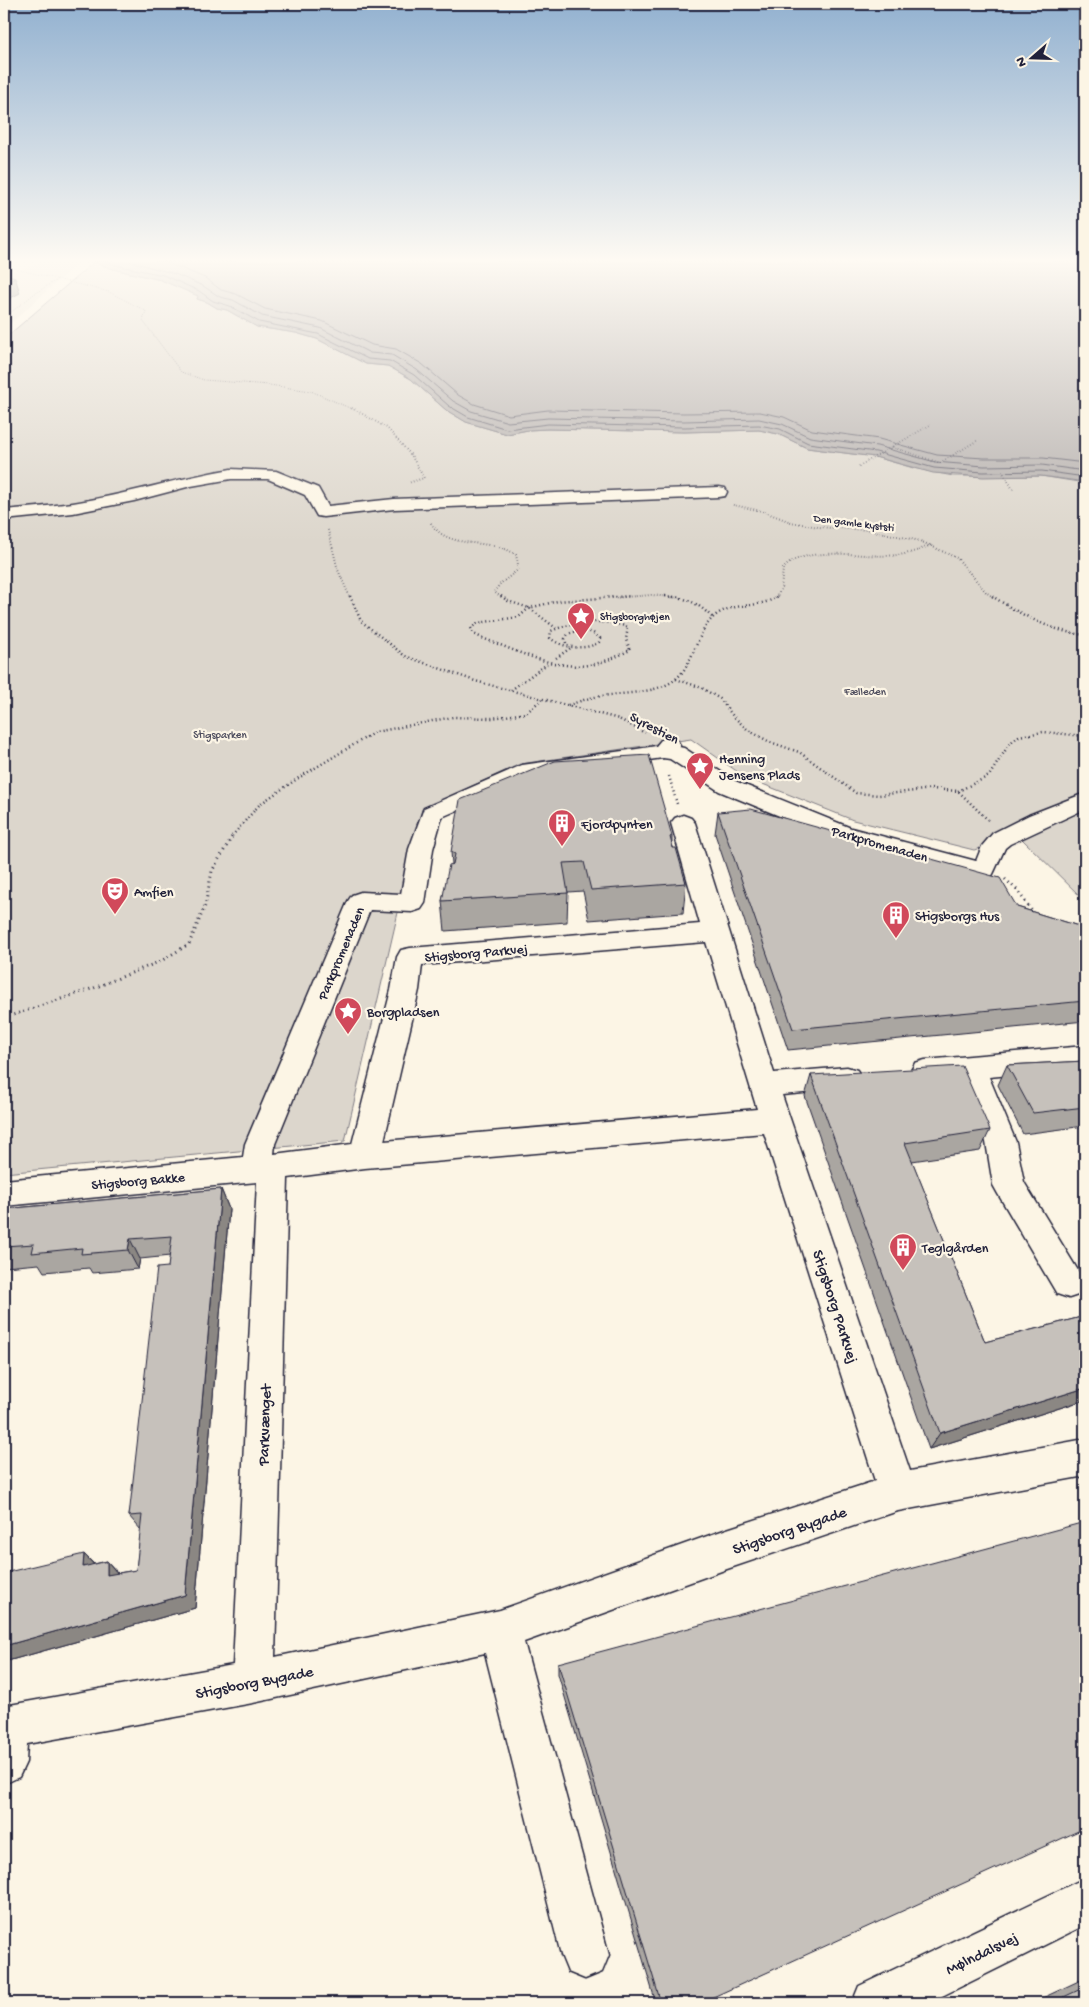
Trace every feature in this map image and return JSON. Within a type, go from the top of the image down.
[{"type":"street","points":[[4,515],[73,508],[134,496],[190,480],[232,474],[270,474],[312,492],[323,512],[394,504],[719,492]]},
{"type":"street","name":"Parkpromenaden","points":[[265,1168],[260,1144],[361,901],[412,903],[421,849],[432,813],[530,770],[666,748],[727,786],[843,834],[982,871],[987,866]]},
{"type":"street","points":[[987,866],[996,842],[1009,834],[1085,800]]},
{"type":"street","name":"Stigsborg Parkvej","points":[[684,823],[715,932],[775,1120],[898,1492]]},
{"type":"street","name":"Stigsborg Parkvej","points":[[365,1156],[405,990],[410,957],[715,932]]},
{"type":"street","points":[[902,1073],[1085,1056]]},
{"type":"street","points":[[971,1067],[1001,1142],[1009,1185],[1069,1284]]},
{"type":"street","points":[[764,1085],[872,1076]]},
{"type":"street","points":[[265,1168],[365,1156],[775,1120]]},
{"type":"street","name":"Stigsborg Bakke","points":[[4,1193],[265,1168]]},
{"type":"street","name":"Parkvænget","points":[[253,1682],[265,1168]]},
{"type":"street","name":"Stigsborg Bygade","points":[[4,1738],[253,1682],[500,1630],[727,1549],[898,1492],[1085,1458]]},
{"type":"street","points":[[500,1630],[585,1955]]},
{"type":"street","name":"Mølndalsvej","points":[[876,2003],[1085,1901]]},
{"type":"path","points":[[168,355],[181,372],[204,380],[269,384],[310,391],[346,405],[387,428],[412,455],[424,478],[408,483]]},
{"type":"path","points":[[859,466],[930,425]]},
{"type":"path","points":[[892,447],[940,463],[978,440]]},
{"type":"path","points":[[1002,471],[1014,490]]},
{"type":"path","name":"Den gamle kyststi","points":[[719,492],[722,499],[736,507],[762,511],[791,522],[818,528],[870,530],[931,545],[957,558],[986,592],[1007,606],[1054,629],[1085,635]]},
{"type":"path","points":[[425,503],[429,521],[436,531],[450,539],[507,548],[516,555],[519,568],[513,575],[499,582],[494,592],[508,601],[529,608],[556,628]]},
{"type":"path","name":"Syrestien","points":[[323,512],[338,570],[361,621],[405,656],[475,682],[619,719],[666,748]]},
{"type":"path","points":[[568,705],[590,698],[645,690],[667,684],[675,679],[678,677],[712,618],[728,610],[765,602],[777,596],[780,593],[780,576],[783,569],[790,562],[814,555],[901,555],[919,551],[931,545]]},
{"type":"path","points":[[566,643],[565,638],[568,634],[581,630],[590,631],[600,638],[599,642],[588,648],[572,647],[566,643],[556,643],[550,638],[551,631],[570,624],[624,625],[628,626],[626,639],[630,650],[604,662],[571,666],[557,665],[482,638],[474,634],[471,628],[478,623],[487,621],[512,620],[519,617],[529,608],[580,598],[651,595],[685,598],[697,603],[712,618]]},
{"type":"path","points":[[556,658],[572,647]]},
{"type":"path","points":[[511,690],[547,664]]},
{"type":"path","points":[[675,679],[702,688],[720,699],[733,716],[748,730],[770,742],[799,752],[856,793],[880,796],[933,789],[958,791],[973,786],[992,773],[1010,742],[1019,736],[1034,732],[1085,736]]},
{"type":"path","points":[[4,1018],[94,988],[161,961],[190,944],[205,906],[212,870],[233,834],[260,804],[300,777],[375,732],[453,717],[492,718],[526,713],[542,698]]},
{"type":"path","points":[[666,748],[669,781],[684,823]]},
{"type":"path","points":[[958,791],[991,824],[1009,834]]},
{"type":"path","points":[[987,866],[1017,890],[1029,908],[1040,919]]},
{"type":"green space","name":"Stigsparken","points":[[4,355],[348,355],[366,364],[388,366],[411,379],[446,410],[466,422],[507,434],[548,429],[684,432],[759,430],[778,434],[807,448],[875,457],[917,469],[953,476],[1041,476],[1085,483],[1085,901],[1020,837],[974,850],[853,820],[745,777],[691,739],[520,764],[422,809],[345,1141],[4,1173]]},
{"type":"water","points":[[348,355],[1085,355],[1085,482],[1041,476],[983,477],[933,473],[875,457],[807,448],[778,434],[759,430],[684,432],[548,429],[507,434],[466,422],[446,410],[411,379],[388,366],[366,364]]},
{"type":"building","name":"Fjordpynten","points":[[649,755],[672,836],[670,837],[673,848],[676,848],[686,883],[591,890],[584,862],[563,863],[568,893],[442,901],[449,865],[453,864],[455,854],[451,852],[460,800],[555,761]]},
{"type":"building","name":"Stigsborgs Hus","points":[[751,809],[1000,878],[1017,907],[1085,928],[1085,1001],[793,1029],[718,812]]},
{"type":"building","points":[[1085,1061],[1085,1107],[1033,1113],[1007,1065]]},
{"type":"building","name":"Teglgården","points":[[962,1066],[990,1130],[905,1143],[985,1342],[1085,1316],[1085,1388],[940,1433],[811,1075]]},
{"type":"building","points":[[221,1189],[185,1595],[4,1646],[4,1573],[84,1554],[83,1567],[107,1561],[107,1575],[136,1570],[142,1515],[129,1516],[157,1268],[168,1267],[172,1236],[130,1239],[128,1250],[81,1254],[82,1248],[32,1253],[34,1244],[4,1246],[4,1209]]},
{"type":"building","points":[[1085,1522],[1085,1828],[700,2003],[661,2003],[558,1663]]},
{"type":"building","points":[[1085,1987],[1085,2003],[1051,2003]]},
{"type":"place","name":"Stigsborghøjen","points":[[581,640]]},
{"type":"place","name":"Henning Jensens Plads","points":[[700,790]]},
{"type":"place","name":"Fjordpynten","points":[[562,847]]},
{"type":"place","name":"Amfien","points":[[115,915]]},
{"type":"place","name":"Stigsborgs Hus","points":[[896,939]]},
{"type":"place","name":"Borgpladsen","points":[[348,1035]]},
{"type":"place","name":"Teglgården","points":[[903,1271]]},
{"type":"park label","name":"Fælleden","points":[[865,691]]}]
